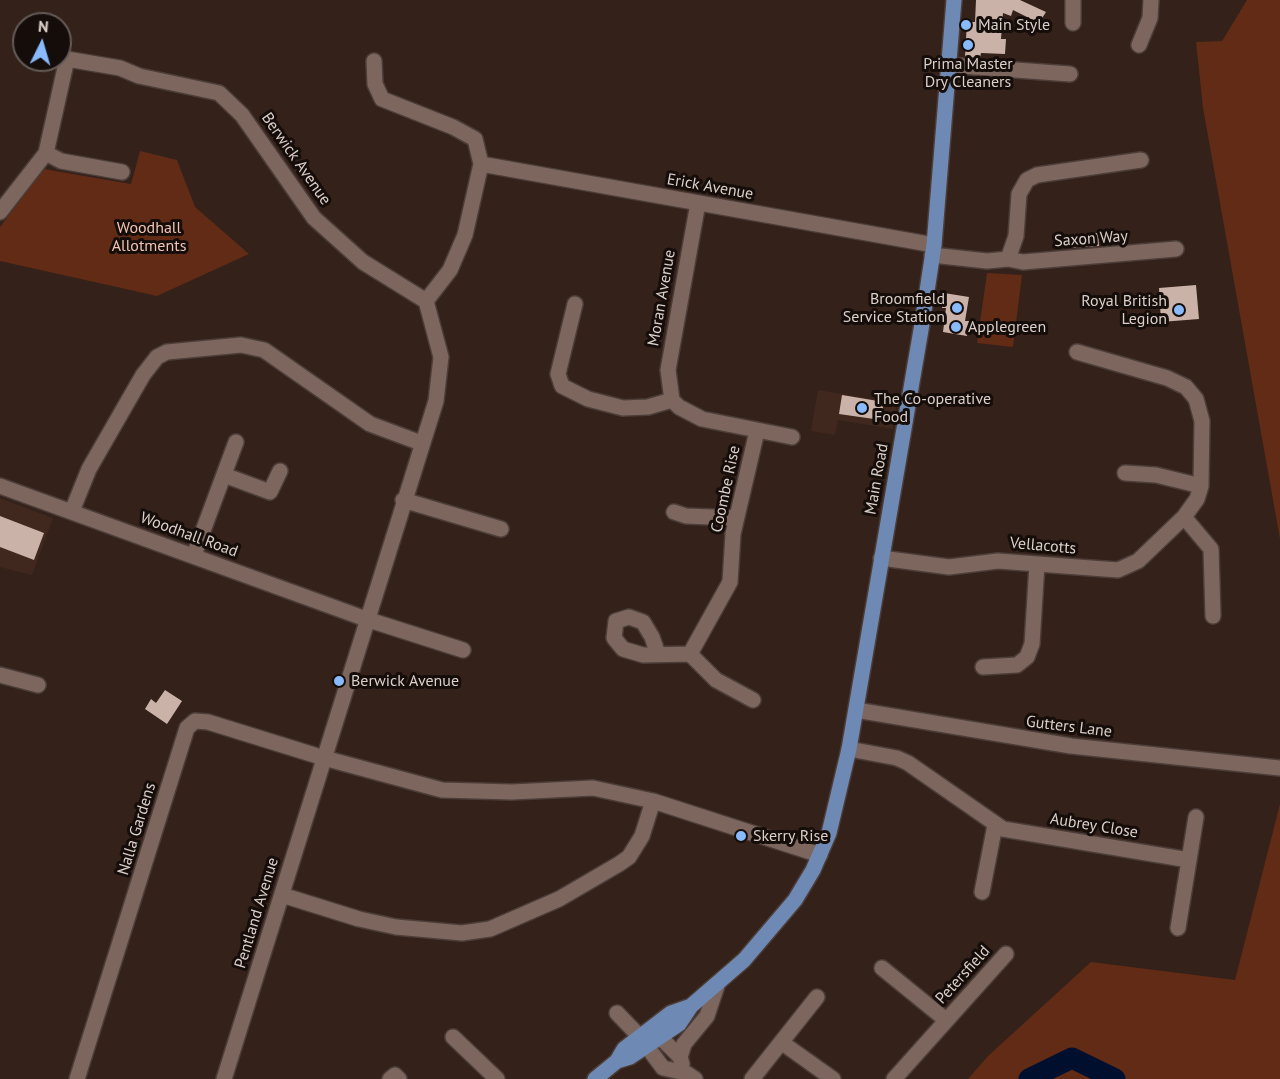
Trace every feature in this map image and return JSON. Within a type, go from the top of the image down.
[{"type":"main road","name":"Main Road","points":[[595,1079],[617,1061],[630,1057],[648,1041],[679,1024],[691,1006],[717,986],[781,919],[820,855],[837,810],[856,710],[933,250],[954,0]]},
{"type":"street","points":[[1073,0],[1073,23]]},
{"type":"street","points":[[1139,45],[1150,18],[1151,0]]},
{"type":"street","name":"Berwick Avenue","points":[[0,212],[46,153],[67,59],[120,68],[140,76],[219,93],[242,115],[314,218],[363,262],[426,301]]},
{"type":"street","points":[[374,61],[375,84],[381,99],[453,126],[475,139],[481,164],[465,235],[450,270],[426,301],[441,357],[436,401],[403,500],[324,758],[442,790],[512,792],[593,788],[653,801],[820,855]]},
{"type":"street","points":[[948,65],[1070,74]]},
{"type":"street","points":[[46,153],[61,161],[122,172]]},
{"type":"street","points":[[1008,259],[1016,236],[1019,194],[1027,180],[1037,175],[1141,160]]},
{"type":"street","name":"Erick Avenue","points":[[481,164],[698,203],[987,261],[1008,259]]},
{"type":"street","name":"Moran Avenue","points":[[672,400],[668,370],[698,203]]},
{"type":"street","name":"Saxon Way","points":[[1008,259],[1023,262],[1176,249]]},
{"type":"street","points":[[575,304],[558,374],[562,386],[588,399],[623,408],[648,407],[672,400],[679,407],[702,418],[792,437]]},
{"type":"street","points":[[72,511],[89,469],[142,375],[157,357],[167,352],[240,345],[264,350],[370,424],[421,443]]},
{"type":"street","name":"Vellacotts","points":[[881,558],[949,567],[998,561],[1118,570],[1138,561],[1184,517],[1197,499],[1201,486],[1202,421],[1199,406],[1191,392],[1167,378],[1077,352]]},
{"type":"street","name":"Coombe Rise","points":[[690,654],[730,582],[736,518],[757,430]]},
{"type":"street","points":[[194,555],[236,442]]},
{"type":"street","points":[[224,475],[270,492],[280,471]]},
{"type":"street","points":[[1125,473],[1156,475],[1201,486]]},
{"type":"street","name":"Woodhall Road","points":[[0,486],[366,619],[463,650]]},
{"type":"street","points":[[403,500],[501,529]]},
{"type":"street","points":[[674,512],[686,516],[736,518]]},
{"type":"street","points":[[1184,517],[1210,549],[1213,616]]},
{"type":"street","points":[[983,667],[1010,666],[1023,662],[1028,657],[1032,644],[1036,564]]},
{"type":"street","points":[[658,654],[690,654],[716,680],[753,700]]},
{"type":"street","points":[[0,675],[38,685]]},
{"type":"street","name":"Gutters Lane","points":[[856,710],[1049,743],[1280,768]]},
{"type":"street","name":"Nalla Gardens","points":[[77,1079],[191,723],[208,722],[324,758]]},
{"type":"street","name":"Aubrey Close","points":[[849,749],[897,758],[908,763],[995,825],[1012,831],[1189,860]]},
{"type":"street","name":"Pentland Avenue","points":[[224,1079],[324,758]]},
{"type":"street","points":[[282,895],[359,919],[396,927],[462,933],[490,928],[559,899],[619,864],[636,848],[653,801]]},
{"type":"street","points":[[1178,928],[1196,817]]},
{"type":"street","points":[[982,892],[995,825]]},
{"type":"street","name":"Petersfield","points":[[894,1079],[1006,954]]},
{"type":"street","name":"Petersfield","points":[[882,968],[946,1020]]},
{"type":"street","points":[[680,1057],[684,1044],[707,1016],[717,986]]},
{"type":"street","points":[[752,1079],[817,997]]},
{"type":"street","points":[[616,1013],[648,1041],[680,1057],[690,1076]]},
{"type":"street","points":[[453,1037],[497,1079]]},
{"type":"street","points":[[648,1041],[663,1068],[690,1076]]},
{"type":"street","points":[[781,1042],[833,1079]]},
{"type":"street","points":[[390,1079],[395,1075],[399,1079]]},
{"type":"shaded area","points":[[818,390],[897,403],[893,429],[838,420],[835,435],[811,431]]},
{"type":"shaded area","points":[[0,498],[53,518],[32,575],[0,567]]},
{"type":"green space","points":[[1247,0],[1280,0],[1280,539],[1203,108],[1196,42],[1222,41]]},
{"type":"green space","name":"Woodhall Allotments","points":[[140,151],[177,160],[195,207],[249,254],[157,296],[0,261],[0,227],[44,169],[131,184]]},
{"type":"green space","points":[[987,273],[1022,275],[1013,347],[977,343]]},
{"type":"green space","points":[[1280,804],[1280,1079],[968,1079],[988,1056],[1091,962],[1235,980]]},
{"type":"building","points":[[976,0],[1020,0],[1046,12],[1039,23],[1013,10],[1011,16],[1003,13],[1001,39],[1006,39],[1005,54],[981,53],[980,58],[965,57],[967,22],[975,22]]},
{"type":"building","points":[[1098,233],[1099,246],[1067,248],[1066,235]]},
{"type":"building","name":"Royal British Legion","points":[[1196,285],[1199,319],[1161,322],[1159,288]]},
{"type":"building","points":[[944,293],[969,297],[965,321],[969,321],[967,336],[943,332],[946,308],[942,308]]},
{"type":"building","name":"The Co-operative Food","points":[[842,395],[884,402],[881,420],[839,414]]},
{"type":"building","points":[[0,516],[44,533],[34,560],[0,547]]},
{"type":"building","points":[[165,690],[182,701],[167,724],[145,709],[151,699],[156,703]]},
{"type":"waterway","points":[[1029,1079],[1072,1058],[1115,1079]]},
{"type":"place","name":"Main Style","points":[[966,25]]},
{"type":"place","name":"Prima Master Dry Cleaners","points":[[968,45]]},
{"type":"place","name":"Broomfield Service Station","points":[[957,308]]},
{"type":"place","name":"Royal British Legion","points":[[1179,310]]},
{"type":"place","name":"Applegreen","points":[[956,327]]},
{"type":"place","name":"The Co-operative Food","points":[[862,408]]},
{"type":"place","name":"Berwick Avenue","points":[[339,681]]},
{"type":"place","name":"Skerry Rise","points":[[741,836]]}]
